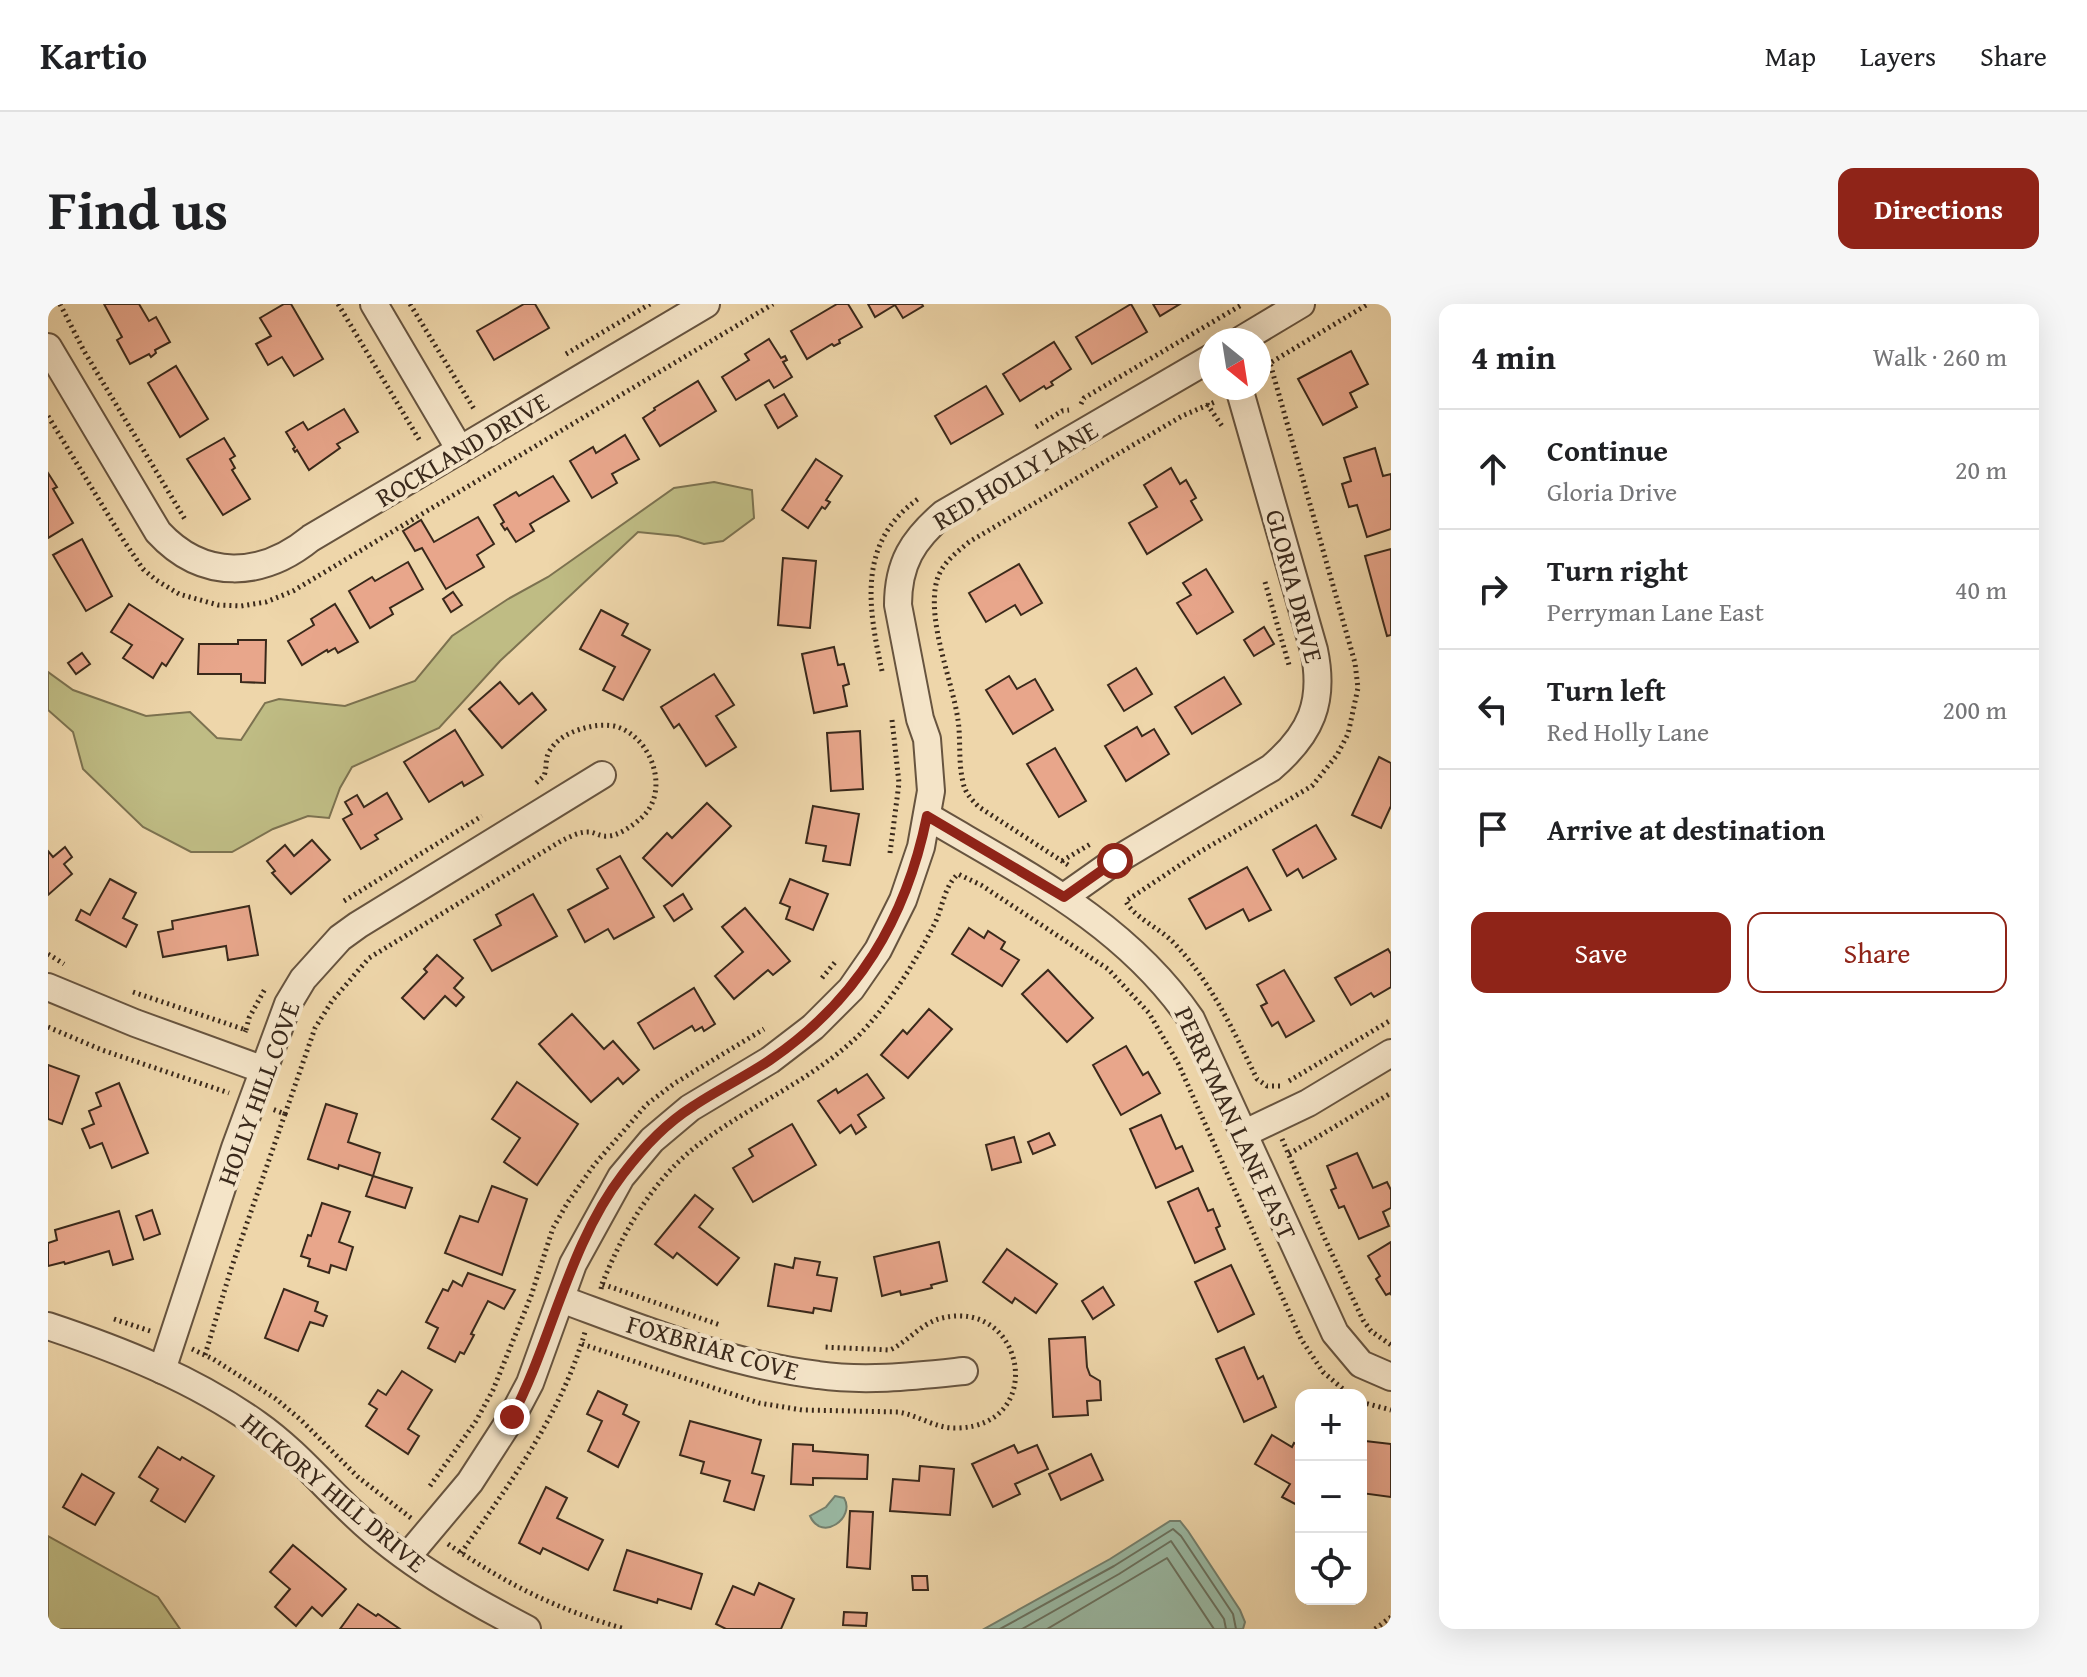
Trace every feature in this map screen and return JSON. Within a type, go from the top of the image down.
[{"type":"street","points":[[374,304],[460,450]]},
{"type":"street","name":"ROCKLAND DRIVE","points":[[48,347],[158,532],[182,553],[212,565],[234,569],[277,561],[706,304]]},
{"type":"street","points":[[1261,328],[1301,304]]},
{"type":"street","name":"RED HOLLY LANE","points":[[407,1557],[419,1524],[470,1482],[512,1417],[530,1383],[573,1264],[621,1177],[652,1140],[690,1108],[770,1060],[813,1027],[863,974],[903,900],[921,847],[931,791],[927,739],[920,719],[898,605],[898,588],[904,563],[914,544],[923,531],[943,514],[1199,365]]},
{"type":"street","name":"GLORIA DRIVE","points":[[1064,897],[1271,768],[1302,737],[1312,719],[1319,688],[1314,650],[1250,400]]},
{"type":"street","name":"HOLLY HILL COVE","points":[[162,1370],[235,1148],[288,1004],[303,979],[340,938],[602,775]]},
{"type":"street","name":"PERRYMAN LANE EAST","points":[[927,816],[1064,897],[1130,947],[1173,993],[1191,1019],[1335,1333],[1361,1364],[1391,1377]]},
{"type":"street","points":[[48,987],[264,1070]]},
{"type":"street","points":[[1243,1134],[1308,1103],[1391,1053]]},
{"type":"street","name":"FOXBRIAR COVE","points":[[561,1299],[679,1343],[759,1365],[820,1376],[912,1377],[964,1371]]},
{"type":"street","name":"HICKORY HILL DRIVE","points":[[48,1326],[199,1387],[257,1424],[298,1457],[356,1517],[407,1557],[449,1585],[527,1629]]},
{"type":"path","points":[[60,304],[84,351],[186,521],[198,530]]},
{"type":"path","points":[[338,304],[420,441]]},
{"type":"path","points":[[410,304],[474,409]]},
{"type":"path","points":[[555,361],[650,304]]},
{"type":"path","points":[[1027,433],[1062,411],[1076,410],[1084,398],[1243,304]]},
{"type":"path","points":[[1271,362],[1368,304]]},
{"type":"path","points":[[1126,901],[1198,853],[1312,786],[1337,755],[1348,734],[1355,709],[1358,688],[1355,663],[1271,367]]},
{"type":"path","points":[[1223,400],[1182,416],[969,542],[950,557],[938,577],[934,597],[958,720],[962,780],[967,796],[979,807],[1126,901],[1129,909],[1172,941],[1205,980],[1257,1079],[1267,1086],[1278,1086],[1391,1020]]},
{"type":"path","points":[[408,449],[487,401]]},
{"type":"path","points":[[1207,404],[1227,437]]},
{"type":"path","points":[[882,673],[871,621],[869,595],[873,568],[880,542],[893,519],[927,493]]},
{"type":"path","points":[[1264,577],[1291,673]]},
{"type":"path","points":[[886,864],[899,783],[891,715]]},
{"type":"path","points":[[1062,861],[1099,839]]},
{"type":"path","points":[[602,1284],[620,1239],[643,1204],[696,1146],[795,1084],[849,1043],[868,1024],[910,969],[935,922],[948,883],[958,874],[981,885],[1108,969],[1149,1013],[1178,1063],[1301,1339],[1323,1372],[1343,1389]]},
{"type":"path","points":[[818,983],[844,951]]},
{"type":"path","points":[[424,1494],[476,1421],[493,1390],[531,1296],[553,1228],[594,1165],[647,1104],[675,1083],[771,1024]]},
{"type":"path","points":[[1267,1086],[1265,1103],[1363,1320],[1371,1331],[1391,1345]]},
{"type":"path","points":[[1289,1154],[1391,1093]]},
{"type":"path","points":[[205,1355],[276,1399],[358,1477],[419,1524],[515,1587],[574,1614],[625,1629]]},
{"type":"path","points":[[1367,1404],[1391,1410]]},
{"type":"path","points":[[416,1506],[419,1524]]},
{"type":"path","points":[[1375,1629],[1391,1617]]},
{"type":"shaded area","points":[[714,482],[752,490],[754,518],[723,541],[704,544],[678,536],[638,532],[500,661],[439,728],[352,767],[329,818],[308,816],[273,829],[232,852],[191,852],[143,827],[83,769],[73,732],[48,710],[48,672],[73,690],[146,716],[190,712],[217,738],[241,740],[265,703],[279,699],[345,706],[415,681],[452,636],[548,577],[674,488]]},
{"type":"shaded area","points":[[48,1536],[158,1597],[180,1629],[48,1629]]},
{"type":"water","points":[[835,1496],[844,1498],[846,1505],[842,1519],[829,1527],[815,1524],[810,1516],[826,1507]]},
{"type":"water","points":[[1170,1521],[1180,1521],[1188,1531],[1240,1610],[1245,1622],[1243,1629],[984,1629],[1110,1559]]},
{"type":"building","points":[[104,304],[139,304],[149,321],[156,317],[170,342],[155,350],[151,357],[149,354],[130,364],[117,340],[122,337]]},
{"type":"building","points":[[284,304],[291,304],[323,359],[294,376],[282,357],[268,365],[256,344],[271,336],[260,318]]},
{"type":"building","points":[[524,304],[535,304],[549,328],[494,360],[477,331]]},
{"type":"building","points":[[837,304],[848,304],[862,327],[839,340],[840,343],[832,344],[807,359],[791,331]]},
{"type":"building","points":[[868,304],[923,306],[903,318],[895,305],[875,317]]},
{"type":"building","points":[[1131,304],[1147,332],[1092,364],[1076,337]]},
{"type":"building","points":[[1153,304],[1180,304],[1160,316]]},
{"type":"building","points":[[769,339],[781,358],[785,356],[787,360],[783,362],[792,377],[774,388],[769,380],[736,400],[722,377],[749,360],[745,354]]},
{"type":"building","points":[[1054,342],[1071,369],[1051,382],[1053,385],[1046,389],[1044,386],[1020,401],[1003,374]]},
{"type":"building","points":[[1351,351],[1368,384],[1350,393],[1357,407],[1323,425],[1298,379]]},
{"type":"building","points":[[176,366],[208,419],[180,437],[148,383]]},
{"type":"building","points":[[698,381],[716,411],[660,446],[643,418]]},
{"type":"building","points":[[986,386],[1003,414],[951,444],[935,416]]},
{"type":"building","points":[[784,394],[797,416],[778,428],[765,405]]},
{"type":"building","points":[[344,409],[358,432],[337,444],[340,448],[309,470],[297,450],[295,452],[293,449],[295,447],[286,432],[303,422],[308,430]]},
{"type":"building","points":[[625,435],[639,459],[612,474],[617,483],[592,498],[570,461],[593,447],[596,453]]},
{"type":"building","points":[[224,438],[235,456],[230,459],[235,468],[232,470],[250,499],[223,515],[187,459]]},
{"type":"building","points":[[1375,448],[1383,476],[1391,474],[1391,529],[1367,537],[1357,505],[1349,507],[1342,484],[1351,481],[1344,458]]},
{"type":"building","points":[[816,459],[842,476],[826,500],[830,502],[825,509],[822,507],[808,528],[782,510]]},
{"type":"building","points":[[1171,468],[1180,484],[1186,480],[1196,498],[1191,501],[1202,520],[1147,554],[1129,523],[1157,507],[1144,485]]},
{"type":"building","points":[[48,473],[57,487],[53,489],[73,523],[48,538]]},
{"type":"building","points":[[553,476],[569,501],[530,524],[534,531],[516,542],[501,524],[504,522],[494,505],[516,492],[519,496]]},
{"type":"building","points":[[478,517],[494,544],[477,555],[484,567],[446,589],[422,548],[415,551],[403,531],[421,520],[434,542]]},
{"type":"building","points":[[82,539],[112,596],[86,611],[53,555]]},
{"type":"building","points":[[1391,549],[1391,635],[1387,636],[1365,556]]},
{"type":"building","points":[[783,558],[816,561],[810,628],[778,625]]},
{"type":"building","points":[[408,562],[423,589],[390,608],[393,614],[370,628],[349,591],[372,577],[375,581]]},
{"type":"building","points":[[1019,564],[1042,603],[1021,615],[1015,605],[986,622],[969,593]]},
{"type":"building","points":[[1206,569],[1233,612],[1197,634],[1177,603],[1191,595],[1183,583]]},
{"type":"building","points":[[453,592],[462,605],[451,612],[443,599]]},
{"type":"building","points":[[129,604],[183,639],[166,666],[162,663],[153,678],[123,658],[132,645],[111,632]]},
{"type":"building","points":[[335,604],[358,642],[338,653],[335,648],[327,650],[302,665],[288,641],[314,625],[311,619]]},
{"type":"building","points":[[601,610],[628,624],[622,635],[650,650],[623,700],[603,690],[615,667],[580,649]]},
{"type":"building","points":[[1264,627],[1274,644],[1254,656],[1244,640]]},
{"type":"building","points":[[238,640],[266,640],[265,683],[241,682],[241,674],[198,674],[199,644],[238,644]]},
{"type":"building","points":[[834,647],[838,665],[844,664],[849,684],[843,686],[847,706],[814,713],[802,654]]},
{"type":"building","points":[[82,653],[90,664],[76,674],[68,663]]},
{"type":"building","points":[[1136,668],[1152,694],[1124,711],[1108,685]]},
{"type":"building","points":[[714,674],[734,705],[716,716],[736,747],[706,766],[679,724],[674,728],[661,707]]},
{"type":"building","points":[[1009,676],[1017,689],[1035,679],[1053,710],[1013,734],[986,690]]},
{"type":"building","points":[[1224,677],[1241,704],[1192,734],[1175,707]]},
{"type":"building","points":[[500,682],[519,704],[532,693],[546,710],[502,748],[469,709]]},
{"type":"building","points":[[1137,727],[1142,736],[1154,729],[1169,754],[1126,781],[1105,746]]},
{"type":"building","points":[[455,730],[483,775],[464,786],[462,782],[429,802],[404,762]]},
{"type":"building","points":[[860,731],[863,789],[831,791],[827,733]]},
{"type":"building","points":[[1055,748],[1086,801],[1059,817],[1027,764]]},
{"type":"building","points":[[1379,757],[1391,763],[1391,806],[1381,828],[1352,815]]},
{"type":"building","points":[[387,793],[402,819],[375,835],[378,839],[361,849],[343,819],[352,814],[345,802],[357,795],[364,807]]},
{"type":"building","points":[[707,803],[731,826],[672,886],[643,858],[667,833],[672,838]]},
{"type":"building","points":[[813,806],[859,814],[850,865],[823,861],[826,846],[806,843]]},
{"type":"building","points":[[1316,825],[1336,859],[1303,878],[1298,869],[1287,876],[1273,850]]},
{"type":"building","points":[[312,840],[330,860],[291,894],[272,873],[275,871],[267,861],[285,845],[294,856]]},
{"type":"building","points":[[65,847],[72,857],[64,864],[72,874],[48,895],[48,851],[53,857]]},
{"type":"building","points":[[620,856],[654,917],[614,939],[608,929],[585,942],[568,910],[608,888],[597,869]]},
{"type":"building","points":[[1247,867],[1271,910],[1249,921],[1243,909],[1206,929],[1189,899]]},
{"type":"building","points":[[110,879],[136,893],[123,918],[137,925],[126,947],[76,920],[81,910],[90,915]]},
{"type":"building","points":[[790,879],[828,894],[813,930],[786,919],[790,907],[780,903]]},
{"type":"building","points":[[533,894],[557,936],[492,971],[474,940],[501,925],[496,915]]},
{"type":"building","points":[[683,894],[692,909],[674,921],[664,906]]},
{"type":"building","points":[[249,906],[258,955],[228,960],[226,946],[163,957],[158,932],[173,929],[172,921]]},
{"type":"building","points":[[745,908],[790,961],[773,975],[768,970],[734,999],[715,976],[743,952],[722,927]]},
{"type":"building","points":[[969,928],[984,938],[988,931],[1005,942],[1001,949],[1019,960],[1002,986],[952,954]]},
{"type":"building","points":[[1388,949],[1391,954],[1391,987],[1374,997],[1371,993],[1351,1005],[1335,978]]},
{"type":"building","points":[[437,955],[463,978],[454,988],[464,997],[456,1006],[445,996],[424,1019],[402,998],[427,972],[424,969]]},
{"type":"building","points":[[1048,970],[1093,1018],[1067,1042],[1022,994]]},
{"type":"building","points":[[1284,970],[1314,1021],[1286,1037],[1278,1022],[1272,1026],[1261,1006],[1267,1003],[1257,985]]},
{"type":"building","points":[[694,988],[715,1024],[704,1031],[702,1027],[695,1031],[692,1026],[654,1049],[638,1023]]},
{"type":"building","points":[[929,1009],[952,1029],[908,1078],[881,1055],[903,1030],[907,1034]]},
{"type":"building","points":[[572,1014],[604,1049],[613,1041],[639,1070],[623,1084],[618,1078],[591,1102],[539,1044]]},
{"type":"building","points":[[1126,1046],[1143,1075],[1148,1072],[1160,1093],[1121,1115],[1093,1065]]},
{"type":"building","points":[[48,1065],[79,1076],[62,1124],[48,1119]]},
{"type":"building","points":[[867,1074],[884,1098],[858,1115],[866,1127],[856,1134],[851,1125],[840,1133],[818,1101],[836,1089],[838,1093]]},
{"type":"building","points":[[517,1082],[578,1124],[537,1185],[504,1162],[520,1138],[492,1119]]},
{"type":"building","points":[[119,1083],[148,1153],[112,1168],[102,1143],[90,1148],[82,1129],[94,1124],[89,1111],[101,1106],[96,1093]]},
{"type":"building","points":[[326,1104],[357,1114],[348,1142],[380,1153],[373,1176],[308,1159]]},
{"type":"building","points":[[1161,1115],[1176,1149],[1182,1146],[1193,1171],[1156,1188],[1130,1129]]},
{"type":"building","points":[[792,1124],[816,1165],[753,1202],[733,1168],[753,1156],[749,1149]]},
{"type":"building","points":[[1049,1133],[1055,1145],[1033,1154],[1028,1142]]},
{"type":"building","points":[[1014,1137],[1021,1162],[992,1170],[986,1145]]},
{"type":"building","points":[[1357,1153],[1373,1188],[1387,1182],[1391,1190],[1391,1208],[1383,1212],[1389,1226],[1359,1239],[1344,1206],[1339,1208],[1331,1190],[1336,1188],[1327,1166]]},
{"type":"building","points":[[373,1176],[412,1188],[405,1208],[366,1196]]},
{"type":"building","points":[[492,1186],[527,1199],[502,1275],[445,1253],[460,1216],[478,1222]]},
{"type":"building","points":[[1198,1188],[1208,1211],[1213,1209],[1220,1226],[1216,1228],[1225,1249],[1195,1263],[1168,1202]]},
{"type":"building","points":[[695,1195],[713,1209],[699,1227],[739,1258],[717,1285],[677,1253],[673,1258],[655,1244]]},
{"type":"building","points":[[322,1203],[350,1212],[339,1242],[353,1247],[346,1270],[331,1265],[329,1273],[308,1266],[310,1259],[301,1256]]},
{"type":"building","points":[[152,1210],[160,1234],[144,1240],[136,1216]]},
{"type":"building","points":[[119,1211],[133,1259],[113,1265],[109,1251],[48,1266],[48,1243],[57,1240],[55,1230]]},
{"type":"building","points":[[939,1242],[947,1281],[931,1285],[932,1288],[882,1296],[874,1257]]},
{"type":"building","points":[[1391,1242],[1391,1295],[1386,1295],[1376,1279],[1380,1276],[1368,1256]]},
{"type":"building","points":[[1007,1249],[1057,1284],[1036,1313],[1015,1298],[1012,1303],[983,1282]]},
{"type":"building","points":[[795,1258],[820,1262],[817,1275],[837,1278],[831,1311],[814,1308],[813,1313],[768,1306],[775,1264],[793,1268]]},
{"type":"building","points":[[1231,1265],[1254,1314],[1218,1332],[1195,1282]]},
{"type":"building","points":[[468,1273],[515,1290],[504,1309],[488,1301],[464,1354],[460,1352],[455,1362],[428,1348],[438,1328],[426,1322],[443,1289],[448,1291],[453,1281],[462,1286]]},
{"type":"building","points":[[1103,1287],[1114,1305],[1093,1319],[1082,1301]]},
{"type":"building","points":[[284,1289],[318,1302],[315,1311],[327,1316],[323,1326],[310,1322],[298,1351],[265,1338]]},
{"type":"building","points":[[1085,1337],[1087,1367],[1090,1375],[1100,1381],[1101,1400],[1087,1401],[1088,1415],[1053,1417],[1049,1339]]},
{"type":"building","points":[[1244,1347],[1258,1379],[1263,1376],[1276,1407],[1244,1422],[1216,1359]]},
{"type":"building","points":[[402,1371],[432,1390],[408,1429],[419,1436],[408,1454],[366,1426],[377,1409],[369,1404],[378,1390],[386,1395]]},
{"type":"building","points":[[598,1391],[627,1405],[623,1414],[639,1422],[618,1467],[588,1451],[602,1421],[587,1414]]},
{"type":"building","points":[[690,1421],[761,1440],[752,1473],[764,1476],[754,1510],[724,1501],[730,1481],[701,1473],[704,1462],[680,1455]]},
{"type":"building","points":[[1272,1435],[1292,1447],[1295,1444],[1295,1504],[1282,1497],[1290,1484],[1255,1464]]},
{"type":"building","points":[[1367,1441],[1391,1444],[1391,1497],[1367,1494]]},
{"type":"building","points":[[793,1444],[813,1445],[813,1451],[868,1455],[867,1479],[813,1478],[813,1485],[791,1484]]},
{"type":"building","points":[[1014,1445],[1018,1453],[1037,1445],[1048,1469],[1015,1484],[1020,1494],[993,1507],[972,1464]]},
{"type":"building","points":[[158,1447],[214,1476],[185,1522],[151,1501],[158,1489],[139,1477]]},
{"type":"building","points":[[1091,1454],[1103,1480],[1061,1500],[1049,1474]]},
{"type":"building","points":[[920,1466],[954,1469],[950,1515],[890,1511],[893,1479],[919,1481]]},
{"type":"building","points":[[82,1474],[114,1493],[95,1525],[63,1507]]},
{"type":"building","points":[[546,1487],[567,1498],[557,1518],[603,1540],[588,1570],[543,1548],[540,1554],[519,1543]]},
{"type":"building","points":[[850,1511],[873,1512],[870,1569],[847,1567]]},
{"type":"building","points":[[293,1545],[346,1589],[322,1616],[312,1607],[296,1626],[275,1607],[290,1589],[270,1572]]},
{"type":"building","points":[[627,1550],[702,1574],[691,1609],[614,1590]]},
{"type":"building","points":[[912,1576],[927,1576],[928,1590],[913,1590]]},
{"type":"building","points":[[759,1583],[794,1599],[781,1629],[726,1629],[716,1624],[733,1586],[754,1595]]},
{"type":"building","points":[[358,1604],[376,1616],[378,1614],[400,1629],[340,1629]]},
{"type":"building","points":[[844,1612],[867,1613],[866,1626],[843,1625]]},
{"type":"route","points":[[512,1417],[530,1383],[573,1264],[621,1177],[652,1140],[690,1108],[770,1060],[813,1027],[851,989],[878,950],[903,900],[921,847],[927,816],[1064,897],[1115,861]]}]
